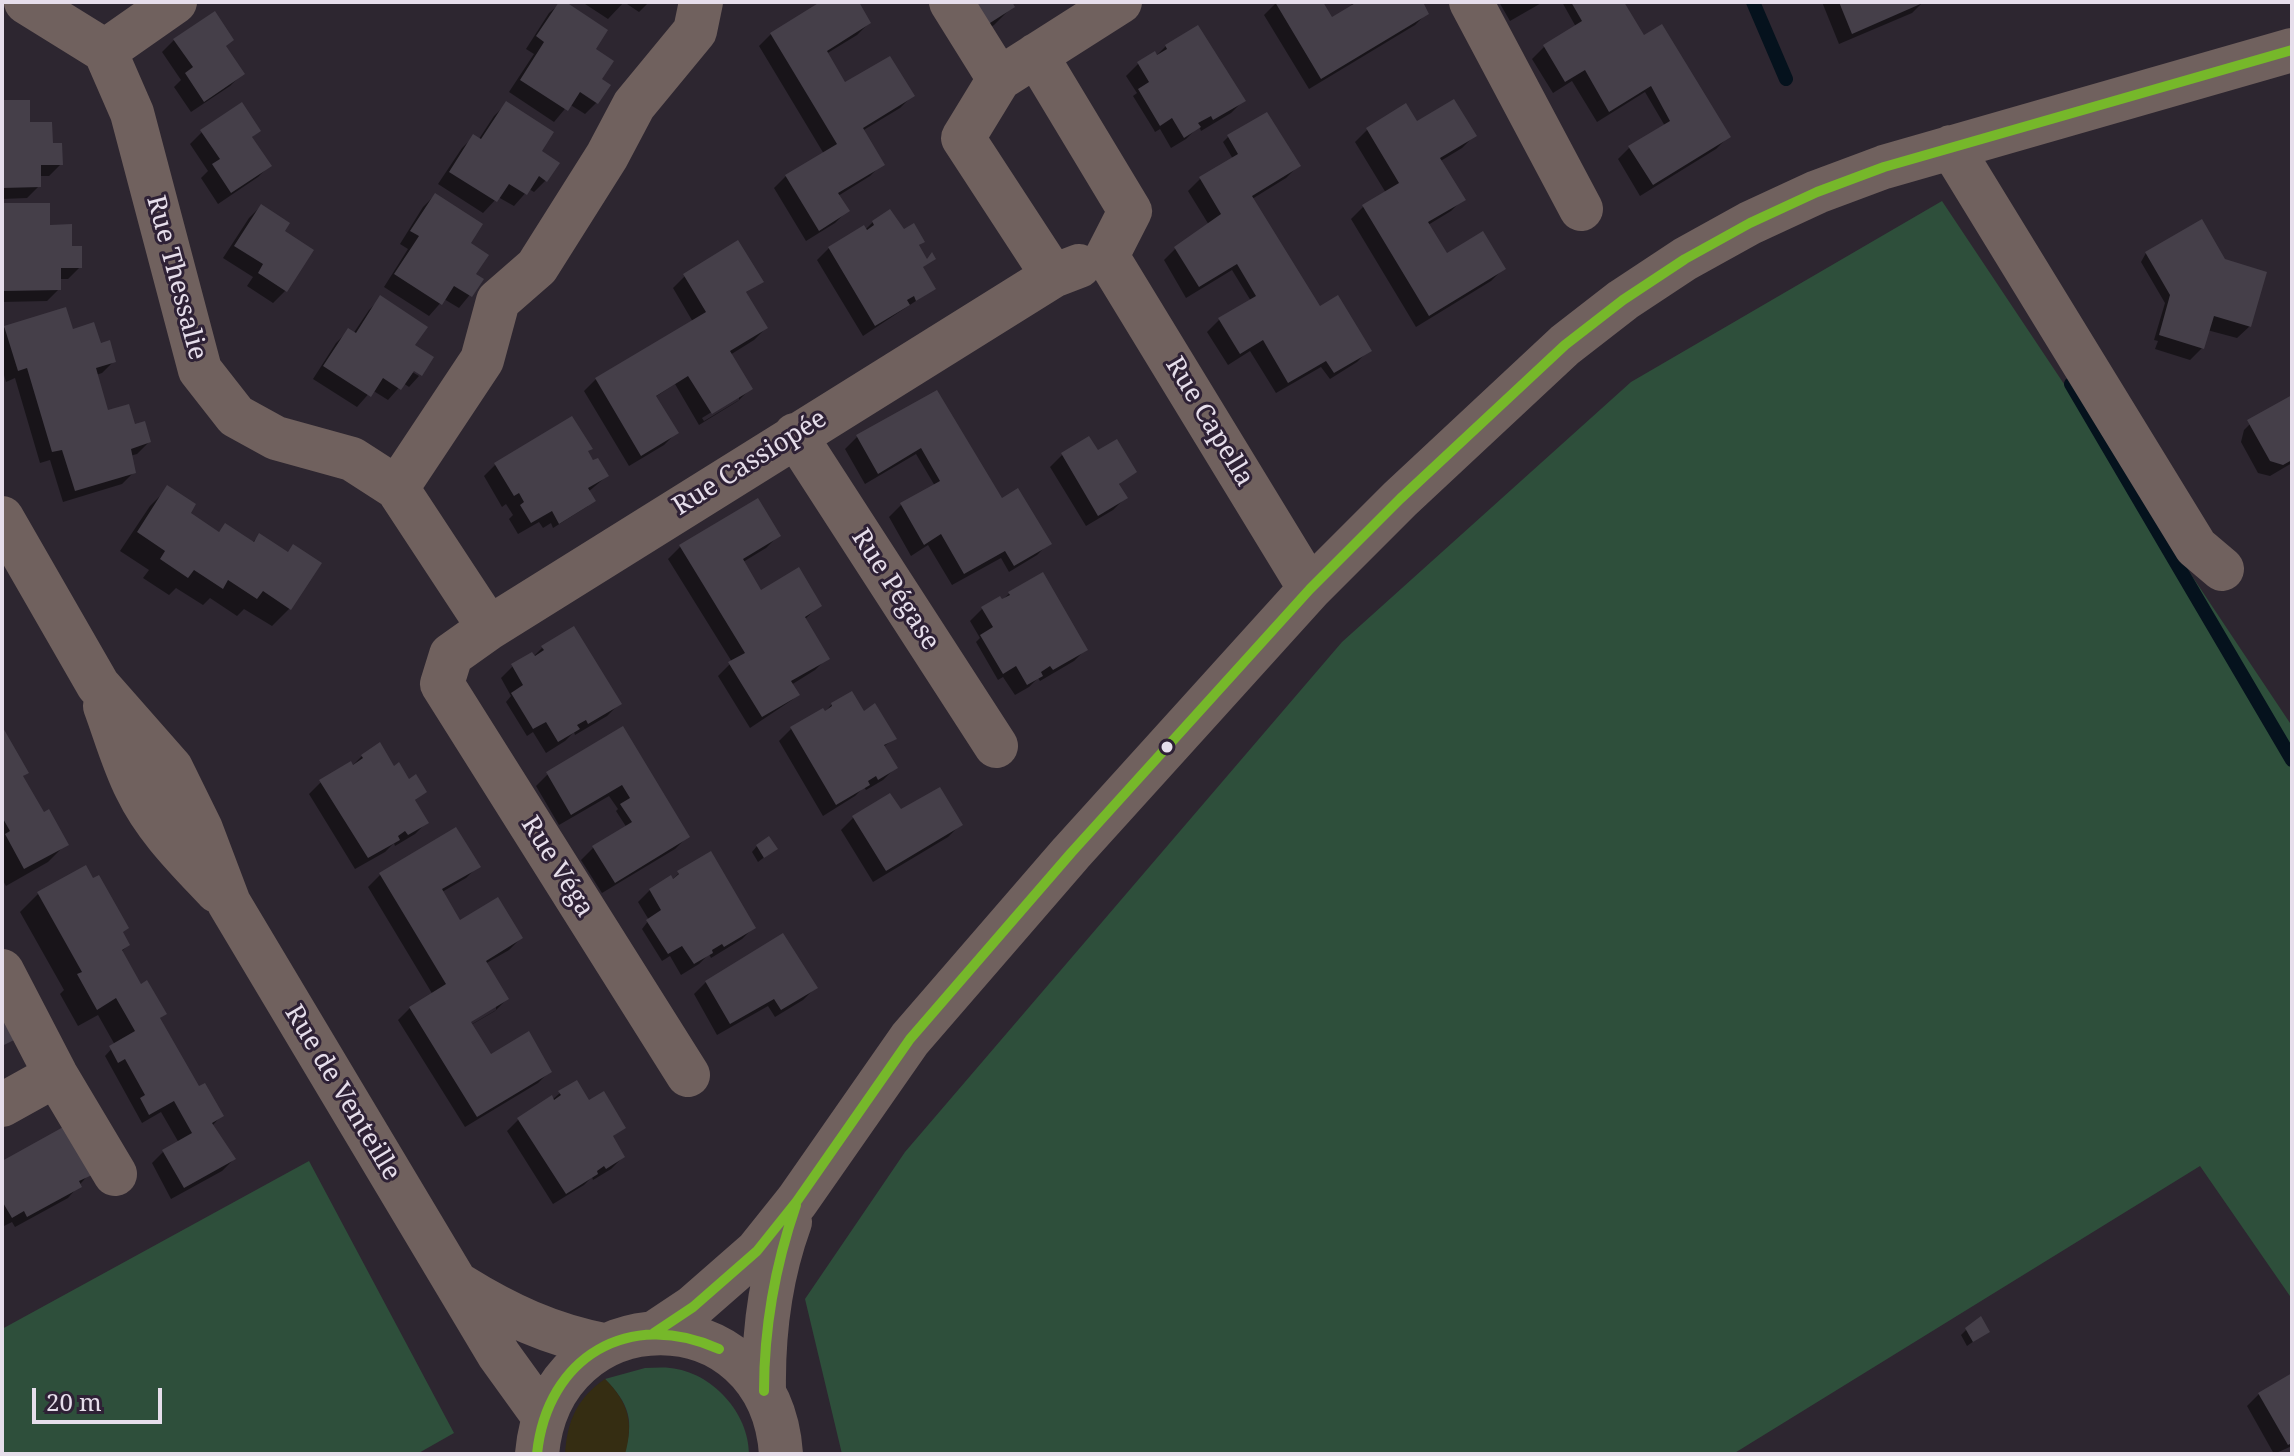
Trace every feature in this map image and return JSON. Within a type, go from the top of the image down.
[{"type":"street","points":[[26,2],[105,51],[175,2]]},
{"type":"street","points":[[397,488],[482,360],[498,301],[537,267],[607,156],[634,105],[695,31],[701,2]]},
{"type":"street","points":[[951,2],[999,79]]},
{"type":"street","points":[[1036,55],[1130,211],[1107,256],[1053,276],[963,138],[999,79],[1036,55],[1120,2]]},
{"type":"street","points":[[1471,2],[1581,209]]},
{"type":"street","points":[[654,1333],[693,1307],[757,1251],[797,1201],[910,1039],[1071,853],[1310,589],[1400,499],[1565,345],[1623,300],[1685,259],[1750,223],[1857,177],[1951,147],[2292,50]]},
{"type":"street","name":"Rue Thessalie","points":[[105,51],[132,113],[200,370],[236,416],[276,438],[352,459],[397,488],[489,628]]},
{"type":"street","points":[[1951,147],[2196,547],[2222,569]]},
{"type":"street","name":"Rue Capella","points":[[1107,256],[1310,589]]},
{"type":"street","name":"Rue Cassiopée","points":[[451,655],[795,435],[1053,276]]},
{"type":"street","name":"Rue Pégase","points":[[795,435],[996,746]]},
{"type":"street","name":"Rue de Venteille","points":[[2,518],[98,685],[136,790],[180,852],[229,903],[499,1355],[540,1435]]},
{"type":"street","name":"Rue Véga","points":[[451,655],[442,684],[688,1075]]},
{"type":"street","points":[[2,971],[56,1075],[115,1174]]},
{"type":"street","points":[[2,1105],[56,1075]]},
{"type":"street","points":[[764,1391],[766,1322],[772,1281],[797,1201]]},
{"type":"street","name":"Rue de Venteille","points":[[455,1282],[526,1321],[570,1339],[604,1345]]},
{"type":"street","points":[[540,1435],[566,1375],[604,1345],[637,1334],[671,1332],[703,1340],[738,1360],[764,1391],[779,1427],[781,1454]]},
{"type":"green space","points":[[1942,201],[2292,726],[2292,1299],[2200,1166],[1733,1454],[842,1454],[805,1299],[905,1152],[1342,642],[1631,382]]},
{"type":"green space","points":[[309,1161],[454,1433],[417,1454],[2,1454],[2,1329]]},
{"type":"green space","points":[[645,1368],[685,1371],[713,1386],[725,1397],[743,1424],[749,1454],[624,1454],[629,1431],[628,1413],[620,1396],[605,1379]]},
{"type":"sand","points":[[605,1379],[619,1396],[627,1413],[629,1432],[625,1454],[565,1454],[575,1411],[587,1394]]},
{"type":"building","points":[[559,2],[566,2],[608,30],[596,49],[614,61],[602,79],[611,85],[598,104],[580,92],[568,111],[520,80],[544,42],[536,36]]},
{"type":"building","points":[[820,2],[859,2],[871,23],[827,51],[845,82],[890,56],[915,96],[863,128],[885,165],[838,193],[850,211],[819,231],[785,175],[837,144],[770,33]]},
{"type":"building","points":[[962,2],[1012,2],[1015,7],[979,30]]},
{"type":"building","points":[[1275,2],[1323,2],[1332,17],[1357,2],[1423,2],[1429,14],[1321,79]]},
{"type":"building","points":[[1571,2],[1624,2],[1644,35],[1662,24],[1731,137],[1653,185],[1628,146],[1670,121],[1651,86],[1609,112],[1585,70],[1565,82],[1543,45],[1582,21]]},
{"type":"building","points":[[1839,2],[1925,2],[1852,34]]},
{"type":"building","points":[[215,11],[234,40],[226,46],[245,74],[204,102],[185,73],[193,67],[173,39]]},
{"type":"building","points":[[1198,25],[1246,101],[1213,120],[1211,116],[1198,123],[1201,127],[1184,138],[1172,118],[1160,126],[1138,89],[1149,82],[1137,62],[1155,51],[1157,55],[1167,49],[1165,45]]},
{"type":"building","points":[[1454,99],[1477,136],[1440,158],[1466,200],[1428,222],[1447,253],[1483,231],[1506,269],[1429,316],[1362,205],[1399,183],[1366,128],[1406,103],[1417,121]]},
{"type":"building","points":[[2,100],[30,100],[30,122],[52,122],[53,143],[62,143],[63,165],[41,165],[41,187],[2,188]]},
{"type":"building","points":[[506,101],[554,132],[542,151],[560,163],[547,182],[539,176],[527,195],[509,184],[497,202],[449,172],[473,134],[481,139]]},
{"type":"building","points":[[242,102],[261,131],[252,137],[272,166],[231,193],[212,164],[220,159],[200,130]]},
{"type":"building","points":[[1267,112],[1301,166],[1252,196],[1320,306],[1338,295],[1372,351],[1334,373],[1326,361],[1288,383],[1263,340],[1240,354],[1218,318],[1256,296],[1237,264],[1199,287],[1174,247],[1221,214],[1199,177],[1238,154],[1227,135]]},
{"type":"building","points":[[435,193],[483,224],[471,243],[489,255],[476,274],[484,279],[472,297],[454,286],[442,305],[394,274],[419,236],[410,231]]},
{"type":"building","points":[[2,203],[50,203],[50,225],[72,224],[72,246],[82,246],[82,268],[61,268],[61,290],[2,291]]},
{"type":"building","points":[[261,204],[290,223],[285,231],[314,250],[287,292],[258,273],[263,264],[234,246]]},
{"type":"building","points":[[890,209],[904,229],[914,223],[925,242],[919,245],[927,259],[932,252],[936,259],[923,267],[936,289],[916,301],[914,296],[907,300],[910,305],[875,326],[828,247],[864,225],[867,230],[874,225],[872,221]]},
{"type":"building","points":[[2202,219],[2225,259],[2267,272],[2251,327],[2214,316],[2204,349],[2159,335],[2170,295],[2145,252]]},
{"type":"building","points":[[738,240],[764,282],[746,292],[768,328],[730,351],[753,389],[712,414],[688,376],[656,396],[679,433],[641,456],[595,378],[706,312],[683,274]]},
{"type":"building","points":[[380,295],[428,327],[415,345],[434,357],[422,376],[414,371],[401,390],[383,378],[371,397],[323,366],[348,328],[356,333]]},
{"type":"building","points":[[66,307],[73,329],[94,322],[101,343],[110,340],[116,362],[96,368],[108,410],[129,404],[135,424],[145,421],[151,442],[131,449],[136,473],[75,491],[62,450],[52,452],[27,368],[18,371],[4,326]]},
{"type":"building","points":[[937,390],[1002,498],[1018,488],[1052,544],[1014,566],[1005,551],[964,574],[941,534],[924,545],[900,503],[940,481],[921,448],[878,474],[856,435]]},
{"type":"building","points":[[2292,395],[2292,460],[2283,465],[2270,461],[2247,420]]},
{"type":"building","points":[[572,416],[593,449],[588,451],[593,460],[598,458],[609,476],[588,488],[596,501],[559,524],[552,511],[531,523],[520,505],[524,502],[519,493],[514,496],[494,463]]},
{"type":"building","points":[[1089,436],[1098,450],[1117,439],[1137,472],[1119,484],[1128,498],[1098,516],[1061,453]]},
{"type":"building","points":[[167,485],[196,504],[191,513],[219,532],[225,523],[254,542],[259,533],[288,552],[293,544],[322,563],[291,610],[263,591],[257,599],[228,580],[223,589],[194,570],[188,578],[160,559],[165,551],[137,532]]},
{"type":"building","points":[[758,498],[781,536],[743,559],[761,590],[799,567],[822,606],[805,617],[830,659],[791,681],[800,695],[762,717],[728,662],[745,653],[679,545]]},
{"type":"building","points":[[1043,572],[1088,650],[1053,670],[1050,666],[1041,672],[1043,676],[1027,685],[1016,666],[1003,674],[980,635],[993,627],[981,607],[1000,596],[1002,599],[1010,595],[1008,592]]},
{"type":"building","points":[[574,626],[622,704],[588,724],[586,720],[577,725],[580,729],[558,742],[546,722],[533,729],[511,693],[523,685],[511,664],[532,652],[535,656],[544,650],[541,646]]},
{"type":"building","points":[[852,691],[864,711],[875,703],[897,739],[884,745],[898,768],[878,780],[876,776],[868,781],[870,785],[836,805],[790,727],[823,708],[825,711],[832,706],[831,703]]},
{"type":"building","points":[[2,726],[29,773],[23,776],[44,812],[49,809],[69,845],[24,869],[5,834],[10,831],[2,817]]},
{"type":"building","points":[[623,726],[690,837],[615,883],[592,846],[632,822],[620,804],[630,798],[622,785],[571,815],[546,772]]},
{"type":"building","points":[[380,742],[394,766],[399,762],[409,779],[416,774],[427,792],[415,800],[429,823],[408,835],[405,831],[398,836],[400,840],[368,858],[319,780],[351,761],[353,765],[363,758],[361,755]]},
{"type":"building","points":[[940,787],[963,825],[886,871],[852,816],[890,793],[901,809]]},
{"type":"building","points":[[456,827],[481,867],[442,889],[460,920],[498,897],[523,938],[486,961],[509,999],[471,1022],[491,1054],[529,1031],[552,1072],[477,1117],[409,1007],[446,984],[379,873]]},
{"type":"building","points":[[769,836],[778,849],[764,858],[756,845]]},
{"type":"building","points":[[711,851],[756,928],[724,947],[722,944],[694,964],[682,946],[668,954],[646,920],[661,910],[649,889],[671,875],[673,879],[679,874],[677,871]]},
{"type":"building","points":[[86,865],[93,878],[99,875],[129,928],[123,932],[130,945],[122,950],[141,984],[147,980],[167,1014],[160,1018],[199,1086],[205,1083],[224,1116],[212,1123],[236,1159],[184,1188],[162,1150],[192,1133],[174,1101],[149,1115],[140,1098],[145,1095],[125,1059],[118,1063],[109,1046],[135,1031],[116,998],[97,1010],[77,974],[82,972],[37,892]]},
{"type":"building","points":[[783,933],[818,988],[781,1010],[774,999],[730,1024],[705,981]]},
{"type":"building","points":[[2,1018],[14,1040],[2,1046]]},
{"type":"building","points":[[577,1080],[589,1100],[604,1091],[626,1128],[613,1136],[625,1157],[606,1169],[604,1166],[597,1171],[598,1174],[566,1194],[517,1118],[552,1095],[554,1100],[561,1095],[558,1091]]},
{"type":"building","points":[[65,1126],[92,1175],[79,1181],[82,1187],[27,1217],[24,1211],[12,1218],[2,1201],[2,1161]]},
{"type":"building","points":[[1981,1316],[1990,1332],[1973,1342],[1965,1328]]},
{"type":"building","points":[[2292,1373],[2292,1443],[2288,1445],[2258,1393]]},
{"type":"waterway","points":[[1753,2],[1786,79]]},
{"type":"waterway","points":[[2071,384],[2292,760]]},
{"type":"transit line","points":[[654,1333],[693,1307],[757,1251],[797,1201],[910,1039],[1071,853],[1310,589],[1400,499],[1565,345],[1623,300],[1685,259],[1750,223],[1817,192],[1884,167],[2292,50]]},
{"type":"transit line","points":[[764,1391],[772,1296],[796,1205]]},
{"type":"transit line","points":[[537,1454],[544,1420],[557,1391],[575,1367],[598,1350],[624,1339],[654,1334],[686,1338],[719,1349]]}]
